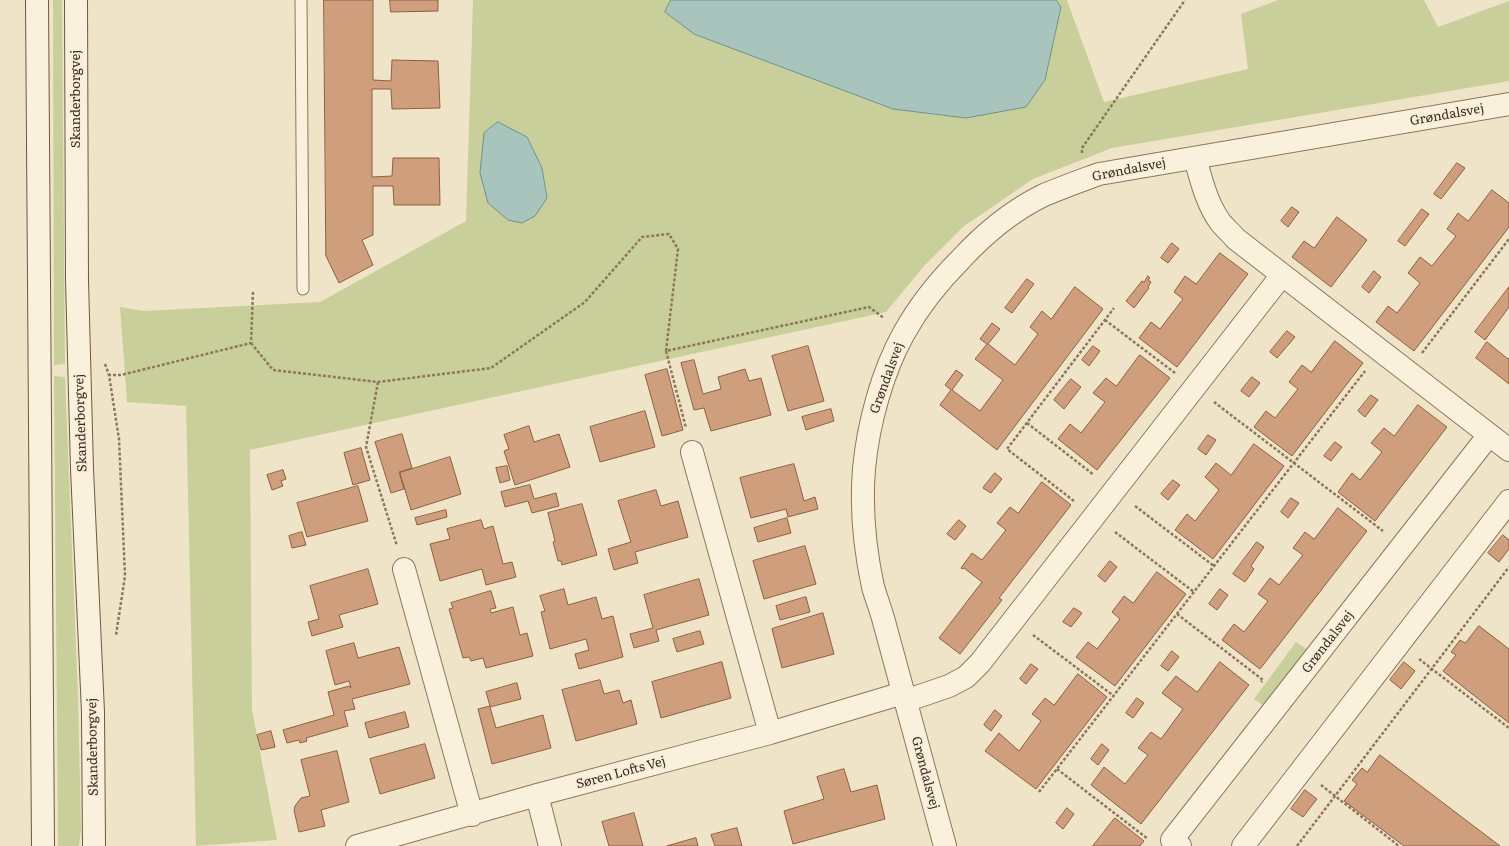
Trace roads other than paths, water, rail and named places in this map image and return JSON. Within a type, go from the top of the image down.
[{"type":"street","points":[[37,0],[43,846]]},
{"type":"street","name":"Skanderborgvej","points":[[76,0],[77,280],[82,469],[93,712],[94,846]]},
{"type":"street","name":"Grøndalsvej","points":[[945,846],[883,618],[873,587],[867,550],[863,496],[864,469],[876,403],[889,365],[904,334],[924,303],[946,274],[990,231],[1015,213],[1042,197],[1099,174],[1509,104]]},
{"type":"street","points":[[1195,158],[1211,205],[1221,223],[1236,239],[1380,352],[1509,450]]},
{"type":"street","points":[[904,697],[949,686],[966,677],[980,663],[1282,275]]},
{"type":"street","name":"Grøndalsvej","points":[[1180,846],[1172,840],[1489,435]]},
{"type":"street","points":[[692,452],[770,733]]},
{"type":"street","points":[[1243,846],[1509,500]]},
{"type":"street","points":[[404,569],[472,815]]},
{"type":"street","name":"Søren Lofts Vej","points":[[358,846],[472,815],[537,795],[904,697]]},
{"type":"street","points":[[537,795],[550,846]]},
{"type":"lane","points":[[301,0],[303,290]]},
{"type":"water","points":[[671,0],[1056,0],[1061,7],[1045,80],[1026,107],[966,118],[893,109],[694,34],[665,12]]},
{"type":"water","points":[[498,122],[527,137],[542,168],[547,198],[535,216],[522,223],[508,220],[488,203],[480,173],[484,133]]}]
